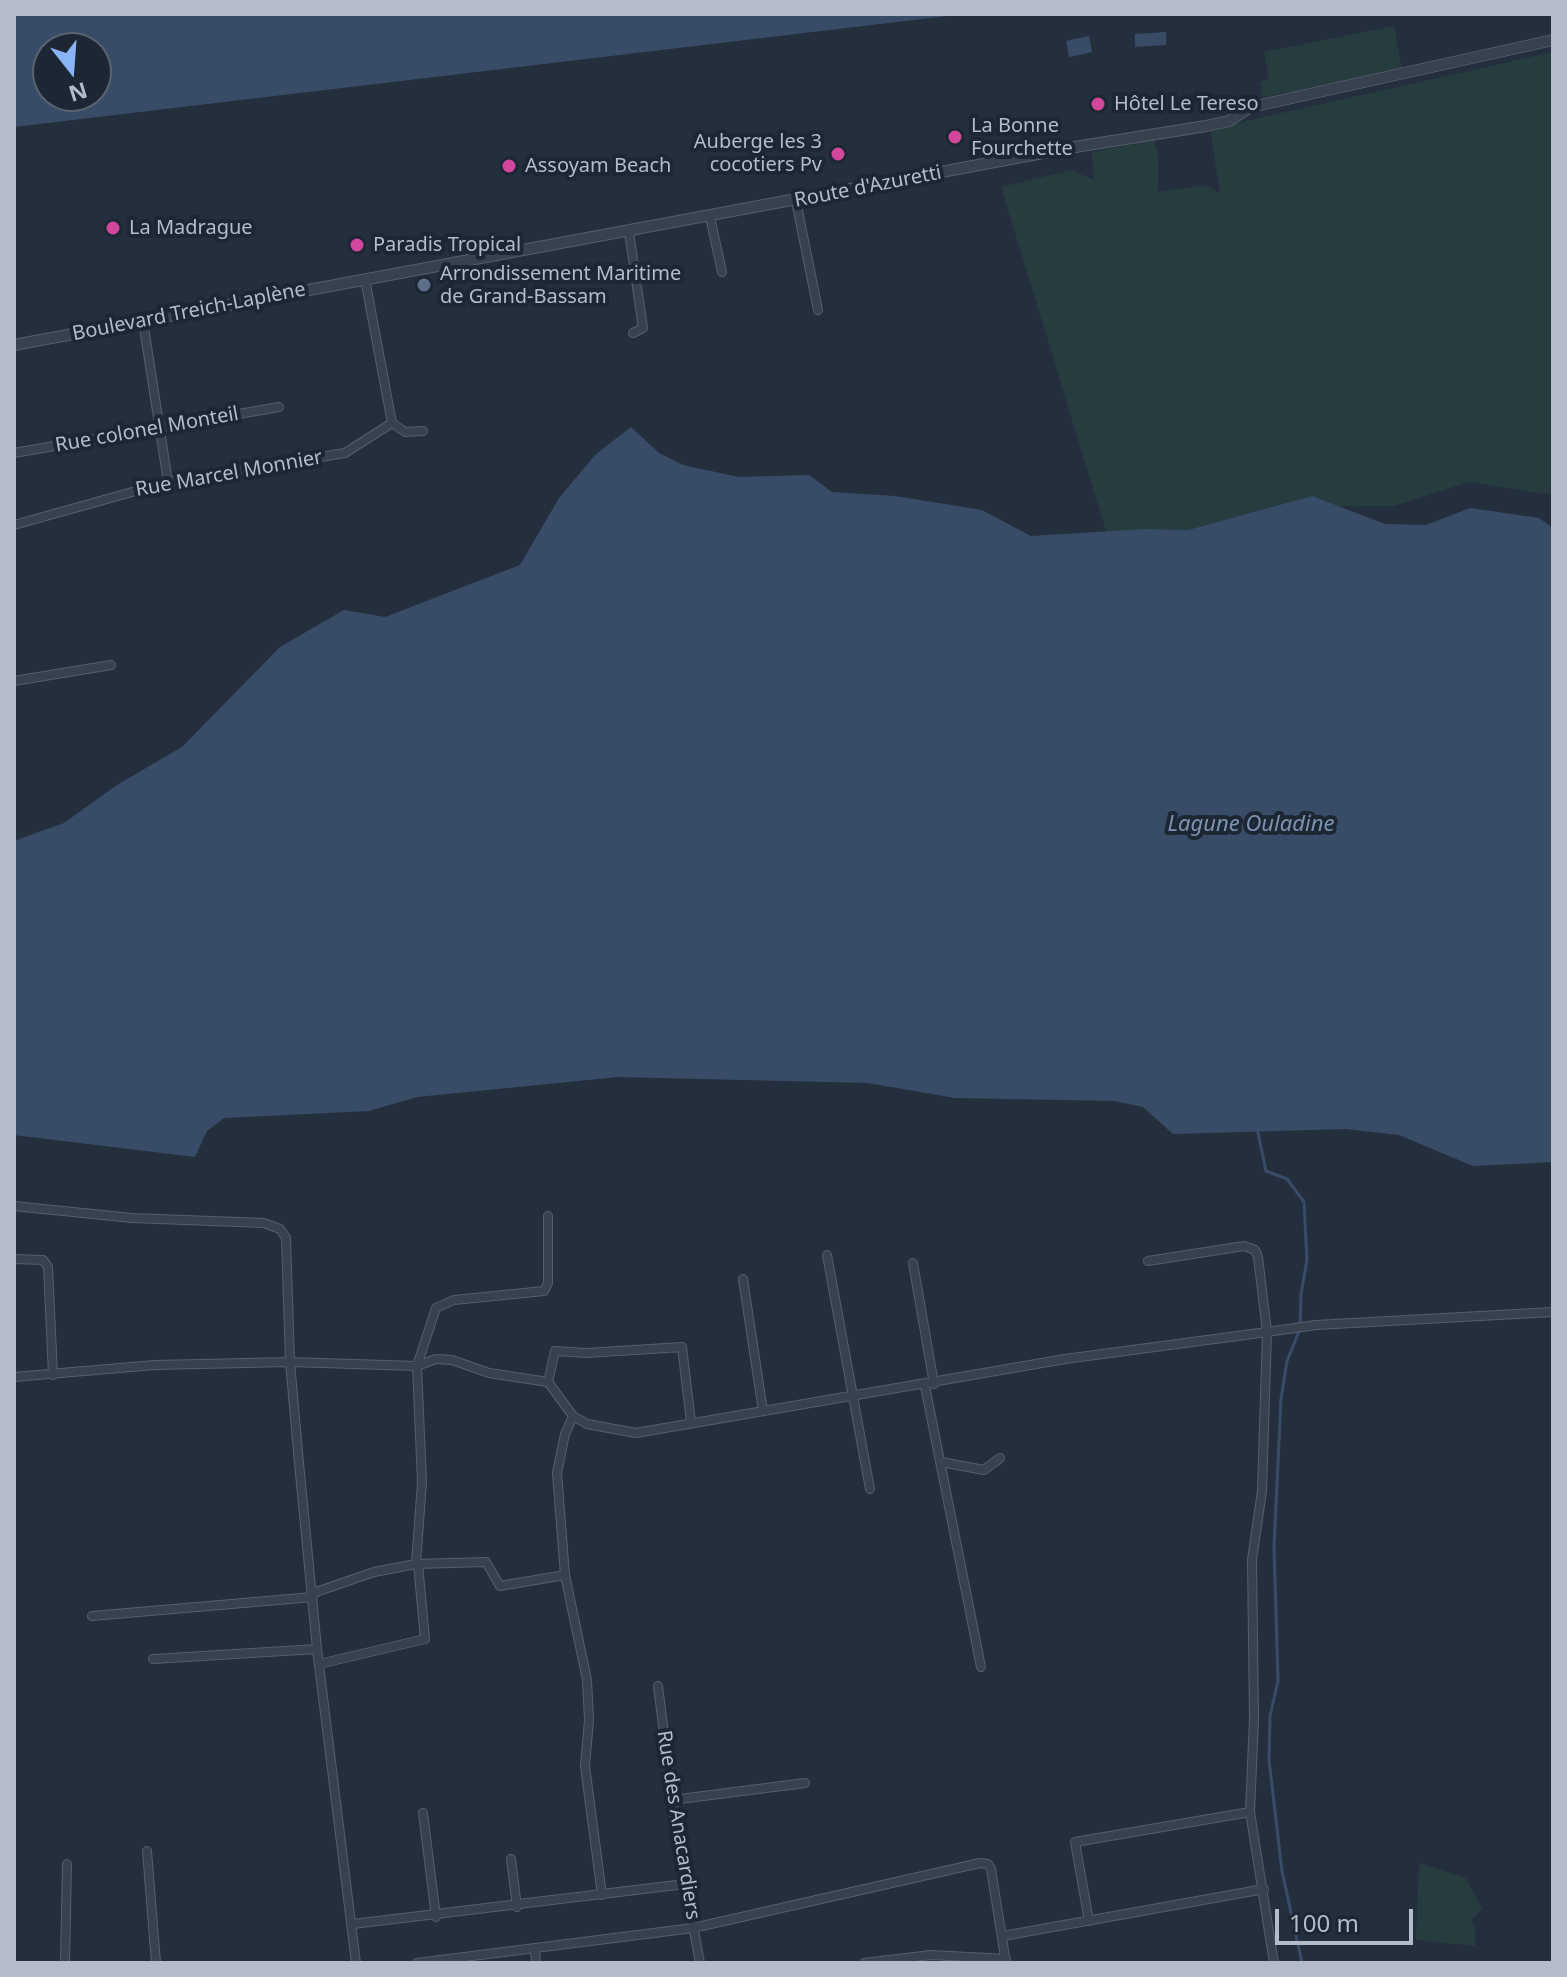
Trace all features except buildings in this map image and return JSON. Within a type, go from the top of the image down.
[{"type":"street","name":"Route d'Azuretti","points":[[365,279],[1218,123],[1235,118],[1251,107],[1553,40]]},
{"type":"street","points":[[796,201],[818,310]]},
{"type":"street","points":[[710,217],[722,272]]},
{"type":"street","points":[[629,232],[643,328],[633,333]]},
{"type":"street","points":[[365,279],[392,423],[405,432],[423,431]]},
{"type":"street","name":"Boulevard Treich-Laplène","points":[[14,345],[365,279]]},
{"type":"street","points":[[143,321],[168,482]]},
{"type":"street","name":"Rue colonel Monteil","points":[[14,453],[279,407]]},
{"type":"street","name":"Rue Marcel Monnier","points":[[14,525],[168,482],[335,455],[361,446],[392,423]]},
{"type":"street","points":[[14,681],[111,665]]},
{"type":"street","points":[[14,1206],[132,1218],[239,1220],[264,1223],[280,1229],[286,1238],[290,1362],[317,1649],[356,1963]]},
{"type":"street","points":[[319,1664],[425,1639],[417,1564],[422,1482],[417,1366],[436,1308],[442,1302],[544,1291],[548,1283],[548,1216]]},
{"type":"street","points":[[1148,1261],[1221,1247],[1244,1246],[1255,1250],[1267,1332],[1262,1491],[1252,1560],[1254,1719],[1250,1812],[1274,1963]]},
{"type":"street","points":[[827,1255],[870,1489]]},
{"type":"street","points":[[14,1259],[43,1260],[48,1267],[53,1375]]},
{"type":"street","points":[[913,1263],[941,1462],[981,1667]]},
{"type":"street","points":[[743,1279],[763,1411]]},
{"type":"street","points":[[14,1377],[155,1365],[290,1362],[417,1366],[436,1359],[452,1360],[489,1373],[548,1382],[573,1416],[604,1430],[629,1433],[930,1385],[1065,1359],[1316,1325],[1553,1312]]},
{"type":"street","points":[[548,1382],[555,1351],[586,1353],[682,1347],[691,1422]]},
{"type":"street","points":[[573,1416],[565,1434],[557,1473],[565,1575],[587,1680],[589,1720],[585,1766],[602,1895]]},
{"type":"street","points":[[941,1462],[984,1470],[1000,1458]]},
{"type":"street","points":[[92,1616],[313,1595],[374,1572],[417,1564],[486,1562],[500,1586],[565,1575]]},
{"type":"street","points":[[153,1659],[317,1649]]},
{"type":"street","name":"Rue des Anacardiers","points":[[658,1686],[672,1800],[700,1963]]},
{"type":"street","points":[[672,1800],[805,1783]]},
{"type":"street","points":[[1089,1921],[1075,1842],[1250,1812]]},
{"type":"street","points":[[423,1813],[436,1917]]},
{"type":"street","points":[[147,1851],[156,1963]]},
{"type":"street","points":[[511,1859],[517,1907]]},
{"type":"street","points":[[417,1963],[693,1928],[980,1863],[988,1864],[1006,1961],[931,1955],[864,1963]]},
{"type":"street","points":[[65,1963],[67,1864]]},
{"type":"street","points":[[353,1924],[436,1917],[685,1884]]},
{"type":"street","points":[[1003,1936],[1264,1889]]},
{"type":"street","points":[[535,1950],[536,1963]]},
{"type":"green space","points":[[1394,26],[1402,69],[1263,97],[1260,82],[1269,79],[1264,52]]},
{"type":"green space","points":[[1553,52],[1553,495],[1469,482],[1394,506],[1337,506],[1312,496],[1188,530],[1146,529],[1109,541],[1001,187],[1071,170],[1094,180],[1092,152],[1154,140],[1158,153],[1158,192],[1197,186],[1209,187],[1220,193],[1210,129]]},
{"type":"green space","points":[[1419,1863],[1466,1878],[1482,1909],[1471,1920],[1475,1927],[1475,1946],[1416,1940]]},
{"type":"water","points":[[14,14],[964,14],[14,127]]},
{"type":"water","points":[[1166,32],[1166,45],[1135,47],[1135,34]]},
{"type":"water","points":[[1089,36],[1092,52],[1069,57],[1066,41]]},
{"type":"water","name":"Lagune Ouladine","points":[[631,427],[659,453],[683,465],[739,477],[809,475],[832,492],[895,496],[982,510],[1031,536],[1146,529],[1188,530],[1312,496],[1385,524],[1426,525],[1470,508],[1539,518],[1553,528],[1553,1162],[1473,1166],[1399,1135],[1346,1129],[1173,1134],[1143,1107],[1115,1101],[955,1098],[868,1083],[618,1077],[417,1097],[369,1111],[224,1118],[207,1131],[195,1157],[14,1135],[14,841],[64,823],[117,785],[182,747],[280,647],[344,610],[385,617],[520,565],[559,498],[596,454]]},
{"type":"waterway","points":[[1257,1128],[1266,1171],[1287,1179],[1304,1202],[1307,1260],[1301,1294],[1300,1329],[1287,1361],[1281,1399],[1274,1547],[1278,1681],[1270,1716],[1269,1760],[1282,1871],[1302,1963]]},
{"type":"place","name":"Hôtel Le Tereso","points":[[1098,104]]},
{"type":"place","name":"La Bonne Fourchette","points":[[955,137]]},
{"type":"place","name":"Auberge les 3 cocotiers Pv","points":[[838,154]]},
{"type":"place","name":"Assoyam Beach","points":[[509,166]]},
{"type":"place","name":"La Madrague","points":[[113,228]]},
{"type":"place","name":"Paradis Tropical","points":[[357,245]]},
{"type":"place","name":"Arrondissement Maritime de Grand-Bassam","points":[[424,285]]}]
